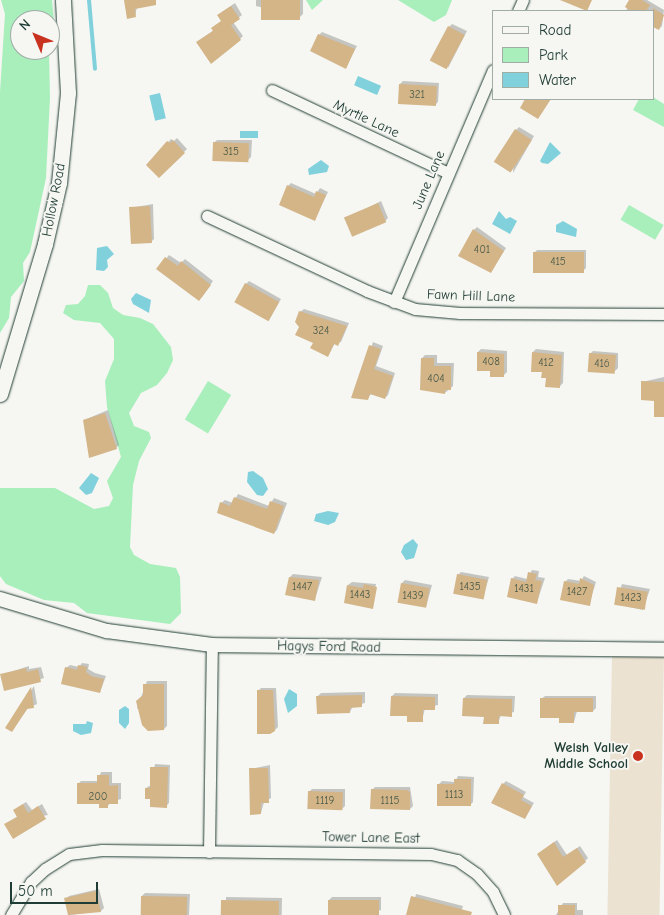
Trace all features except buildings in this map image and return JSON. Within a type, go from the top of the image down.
[{"type":"main road","name":"Hollow Road","points":[[0,394],[46,244],[59,183],[68,93],[64,0]]},
{"type":"street","name":"June Lane","points":[[394,302],[492,72]]},
{"type":"street","name":"Myrtle Lane","points":[[272,90],[448,173]]},
{"type":"street","name":"Fawn Hill Lane","points":[[207,216],[394,302],[440,312],[664,314]]},
{"type":"street","name":"Hagys Ford Road","points":[[0,600],[107,631],[212,645],[664,650]]},
{"type":"street","points":[[209,852],[212,645]]},
{"type":"street","name":"Tower Lane East","points":[[11,915],[31,882],[69,854],[102,850],[420,854],[446,857],[457,860],[482,878],[499,901],[504,915]]},
{"type":"shaded area","name":"Welsh Valley Middle School","points":[[612,654],[664,655],[659,915],[607,915]]},
{"type":"green space","points":[[1,0],[52,0],[53,10],[10,10],[10,60],[49,60],[50,98],[46,178],[30,252],[23,263],[24,281],[11,297],[9,318],[0,333],[0,92],[5,14]]},
{"type":"green space","points":[[306,0],[323,0],[312,10]]},
{"type":"green space","points":[[398,0],[452,0],[446,15],[434,22]]},
{"type":"green space","points":[[654,98],[664,104],[664,127],[633,110],[638,100],[654,100]]},
{"type":"green space","points":[[629,205],[664,225],[655,240],[620,220]]},
{"type":"green space","points":[[88,285],[100,285],[108,293],[113,308],[123,315],[140,318],[153,324],[171,347],[173,360],[167,373],[157,385],[141,393],[129,413],[134,426],[149,432],[151,438],[139,461],[133,485],[130,547],[134,555],[150,564],[176,568],[180,577],[181,613],[170,624],[87,613],[74,603],[44,600],[6,584],[0,576],[0,488],[55,488],[94,509],[109,506],[113,498],[107,481],[121,457],[107,407],[105,381],[114,359],[114,339],[100,323],[74,320],[63,313],[66,305],[78,304],[85,296]]},
{"type":"green space","points":[[208,381],[231,395],[208,433],[185,420]]},
{"type":"water","points":[[358,76],[381,86],[377,95],[354,85]]},
{"type":"water","points":[[160,93],[166,118],[155,121],[149,95]]},
{"type":"water","points":[[240,131],[258,131],[258,138],[240,138]]},
{"type":"water","points":[[550,142],[561,153],[548,164],[542,163],[540,161]]},
{"type":"water","points":[[321,160],[329,166],[327,172],[309,175],[308,169]]},
{"type":"water","points":[[499,211],[506,219],[510,217],[517,221],[510,234],[492,224]]},
{"type":"water","points":[[563,221],[577,229],[576,237],[556,232],[556,225]]},
{"type":"water","points":[[107,246],[114,254],[107,260],[108,267],[104,271],[96,270],[97,248]]},
{"type":"water","points":[[136,293],[151,300],[149,313],[133,304],[131,299]]},
{"type":"water","points":[[253,471],[263,478],[268,489],[263,496],[257,495],[247,482],[248,472]]},
{"type":"water","points":[[91,473],[99,478],[92,493],[86,495],[79,488]]},
{"type":"water","points":[[328,511],[339,513],[335,522],[328,525],[314,521],[316,514]]},
{"type":"water","points":[[413,539],[418,545],[414,558],[406,560],[401,552],[404,545]]},
{"type":"water","points":[[289,689],[297,694],[297,706],[288,713],[284,699]]},
{"type":"water","points":[[125,706],[129,709],[129,723],[125,729],[119,723],[119,710]]},
{"type":"water","points":[[87,721],[93,723],[91,733],[81,735],[73,731],[73,724],[86,724]]},
{"type":"waterway","points":[[89,0],[95,69]]},
{"type":"place","name":"Welsh Valley Middle School","points":[[638,756]]}]
